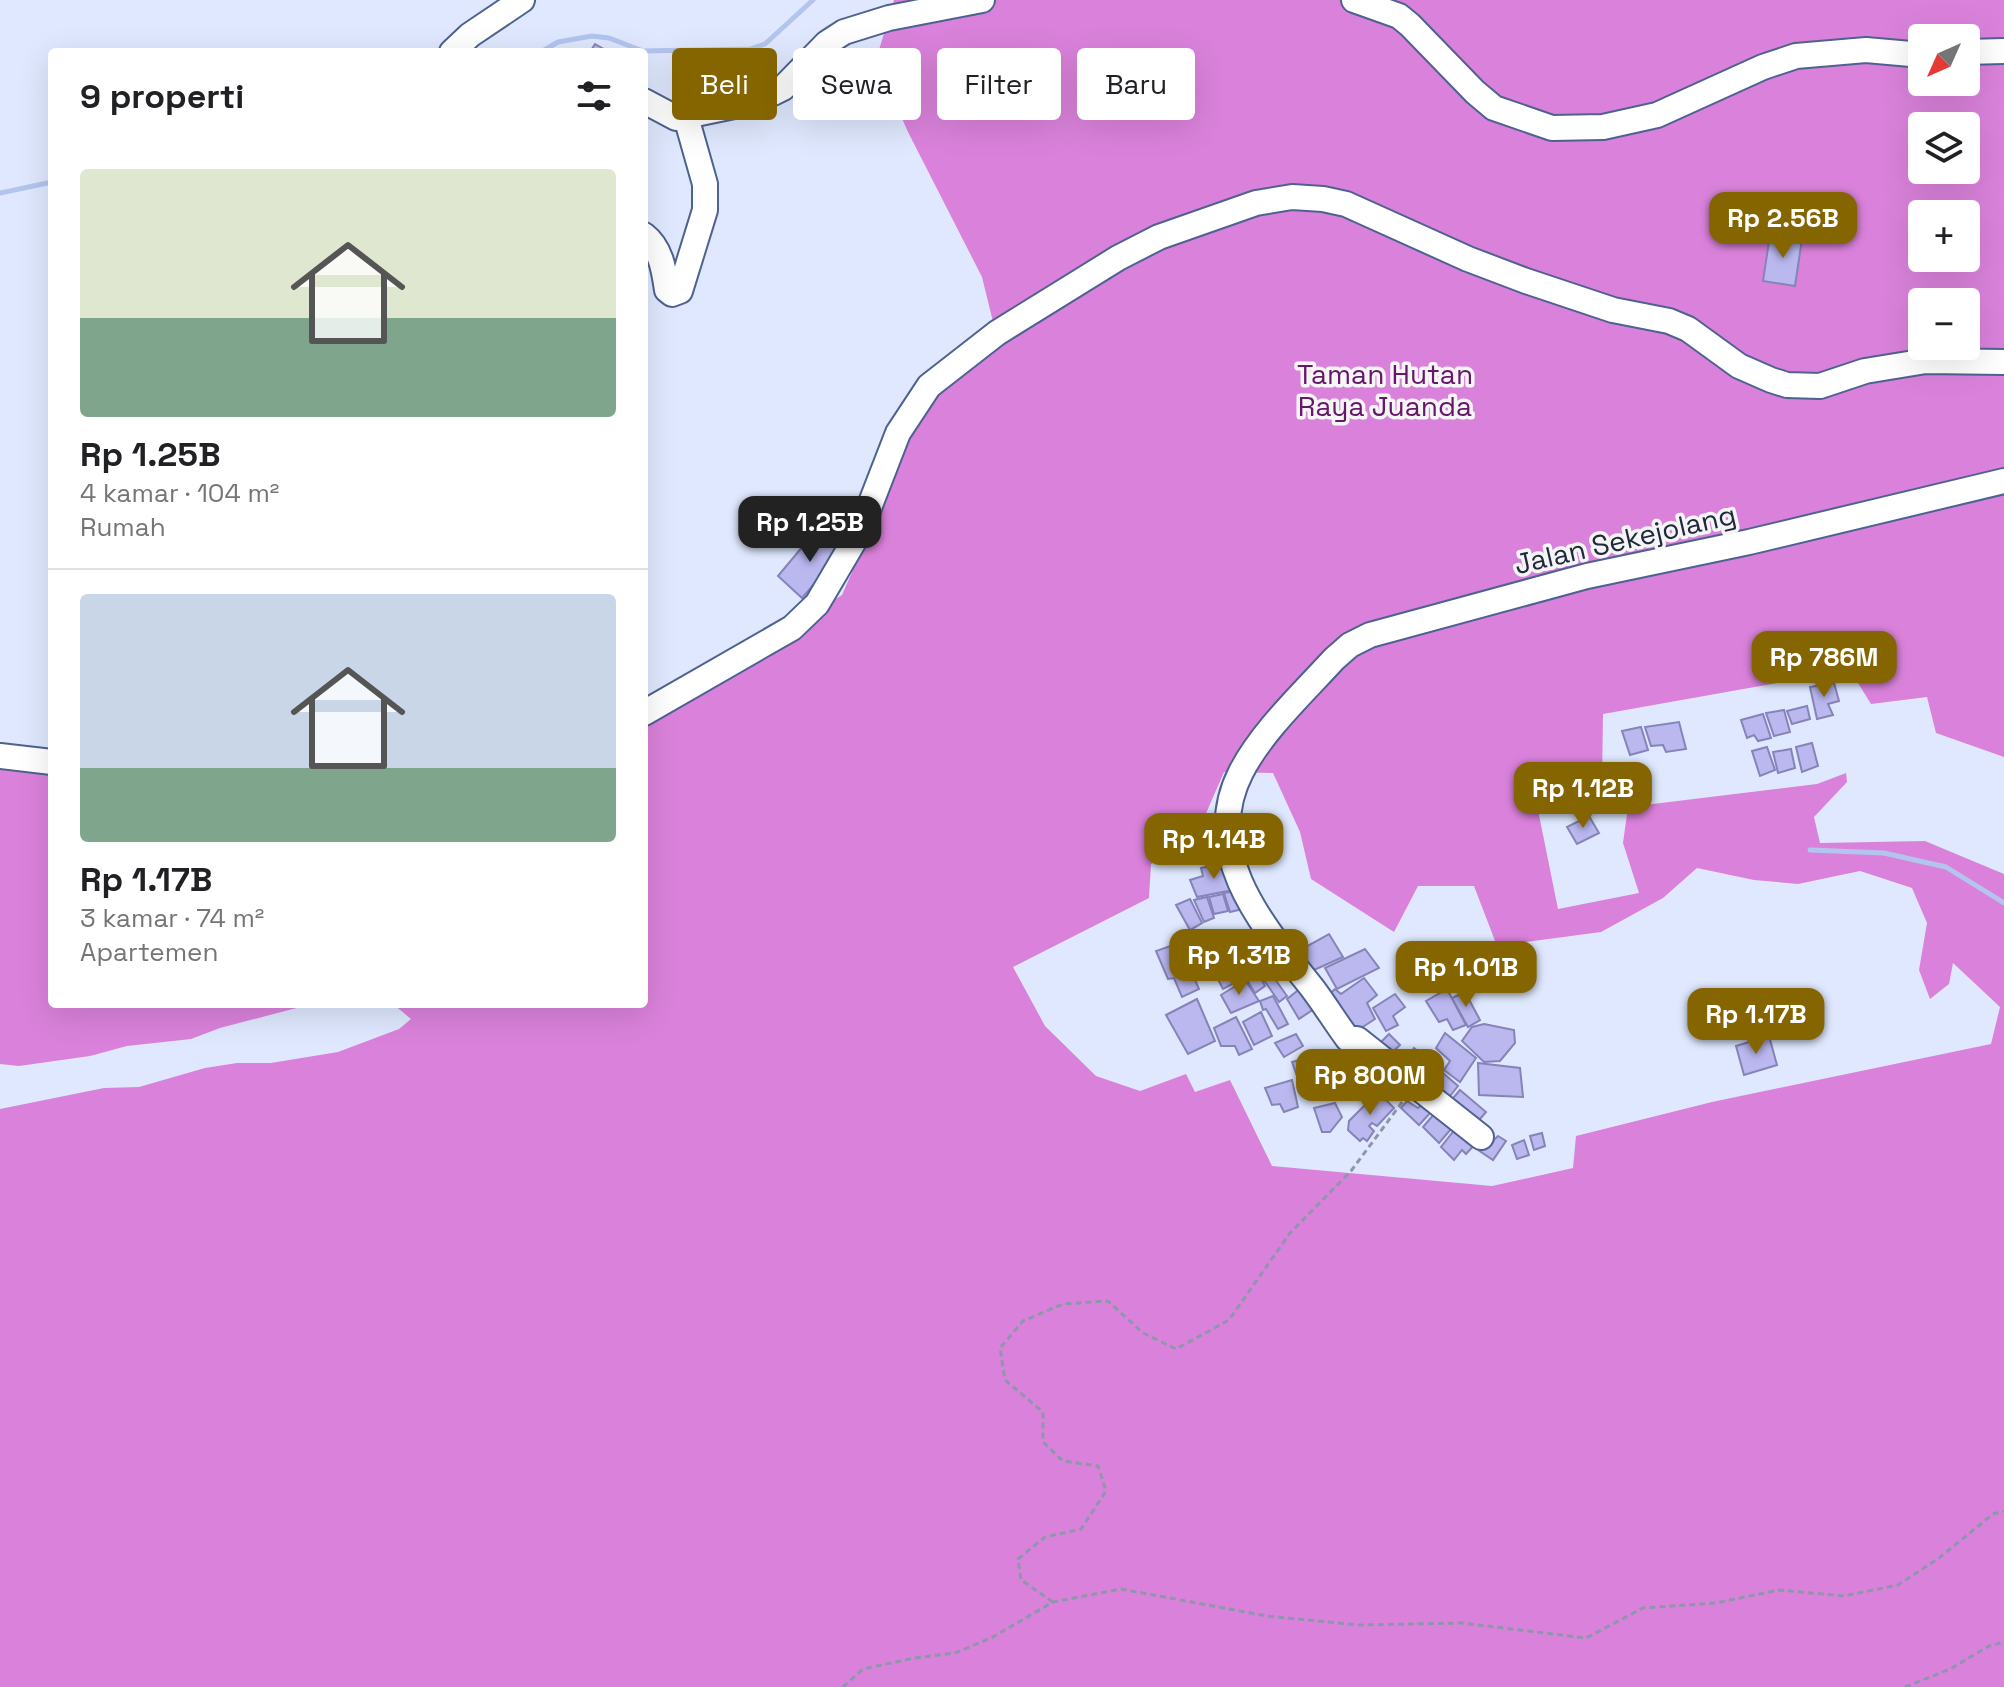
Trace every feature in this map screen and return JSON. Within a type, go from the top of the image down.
[{"type":"street","points":[[456,48],[522,0]]},
{"type":"street","points":[[777,91],[809,65],[827,43],[844,32],[889,18],[982,0]]},
{"type":"street","points":[[1354,0],[1399,16],[1494,108],[1552,128],[1603,127],[1657,115],[1763,67],[1796,56],[1866,50],[1908,54]]},
{"type":"street","points":[[1980,52],[2004,51]]},
{"type":"street","points":[[648,103],[672,116]]},
{"type":"street","points":[[648,240],[658,252],[667,290],[677,294],[705,210],[705,184],[687,120]]},
{"type":"street","points":[[648,711],[792,628],[817,604],[860,531],[898,433],[929,386],[997,333],[1118,258],[1159,237],[1256,203],[1292,197],[1346,204],[1468,259],[1526,281],[1613,310],[1669,321],[1688,329],[1739,366],[1787,385],[1820,386],[1865,371],[1926,361],[2004,362]]},
{"type":"street","name":"Jalan Sekejolang","points":[[1481,1137],[1357,1039],[1347,1038],[1264,928],[1230,857],[1226,834],[1234,788],[1253,753],[1287,711],[1350,645],[1370,635],[1587,576],[1749,542],[2004,481]]},
{"type":"street","points":[[0,756],[48,762]]},
{"type":"path","points":[[1053,1602],[1021,1580],[1018,1559],[1045,1537],[1081,1529],[1106,1491],[1098,1466],[1063,1461],[1043,1442],[1043,1412],[1005,1380],[1000,1348],[1023,1321],[1063,1304],[1108,1301],[1143,1333],[1176,1349],[1229,1320],[1290,1233],[1351,1171],[1415,1085]]},
{"type":"path","points":[[843,1687],[863,1669],[955,1653],[993,1637],[1053,1602],[1121,1589],[1267,1616],[1359,1625],[1462,1623],[1586,1638],[1643,1608],[1716,1603],[1779,1590],[1844,1596],[1898,1585],[1939,1558],[1993,1514],[2004,1511]]},
{"type":"path","points":[[1905,1687],[1950,1669],[1989,1646],[2004,1642]]},
{"type":"green space","name":"Taman Hutan Raya Juanda","points":[[894,0],[2004,0],[2004,757],[1936,733],[1927,697],[1871,704],[1850,670],[1603,714],[1602,784],[1537,805],[1558,909],[1639,893],[1623,843],[1628,807],[1817,784],[1846,773],[1847,782],[1814,817],[1820,843],[1925,841],[2004,874],[2004,1687],[0,1687],[0,1109],[104,1088],[139,1087],[205,1068],[237,1063],[271,1063],[338,1052],[399,1029],[411,1019],[398,1008],[648,1008],[648,716],[842,595],[928,398],[998,342],[982,277],[903,120],[921,120],[921,48],[880,48]],"holes":[[[1224,772],[1273,773],[1300,832],[1311,879],[1394,932],[1418,886],[1474,886],[1497,946],[1601,932],[1663,898],[1697,868],[1754,880],[1798,884],[1860,871],[1912,888],[1927,923],[1919,970],[1930,999],[1949,984],[1953,963],[2000,1007],[1991,1044],[1712,1102],[1576,1136],[1573,1168],[1492,1186],[1272,1166],[1230,1080],[1195,1092],[1186,1074],[1140,1091],[1096,1076],[1045,1026],[1013,967],[1149,898],[1151,864],[1194,841]]]},
{"type":"green space","points":[[24,760],[48,772],[48,1008],[297,1008],[191,1039],[127,1046],[90,1056],[19,1066],[0,1064],[0,765]]},
{"type":"building","points":[[1770,235],[1802,239],[1795,286],[1763,281]]},
{"type":"building","points":[[818,528],[841,553],[802,598],[778,576]]},
{"type":"building","points":[[1834,683],[1839,701],[1828,704],[1833,715],[1817,719],[1810,687]]},
{"type":"building","points":[[1807,706],[1810,719],[1792,724],[1787,711]]},
{"type":"building","points":[[1784,710],[1790,732],[1774,736],[1766,713]]},
{"type":"building","points":[[1763,714],[1771,738],[1758,741],[1754,735],[1747,738],[1741,720]]},
{"type":"building","points":[[1679,722],[1686,749],[1666,752],[1663,745],[1651,746],[1645,727]]},
{"type":"building","points":[[1641,727],[1648,750],[1630,755],[1622,731]]},
{"type":"building","points":[[1812,743],[1818,766],[1802,772],[1796,747]]},
{"type":"building","points":[[1767,747],[1775,770],[1760,776],[1752,751]]},
{"type":"building","points":[[1791,749],[1795,768],[1778,773],[1773,752]]},
{"type":"building","points":[[1589,816],[1599,833],[1577,844],[1567,827]]},
{"type":"building","points":[[1216,865],[1217,869],[1230,867],[1238,889],[1197,897],[1190,880],[1203,876],[1201,868]]},
{"type":"building","points":[[1243,890],[1247,908],[1230,912],[1224,893]]},
{"type":"building","points":[[1223,894],[1228,911],[1214,914],[1209,897]]},
{"type":"building","points":[[1207,897],[1214,918],[1204,922],[1194,900]]},
{"type":"building","points":[[1190,899],[1202,923],[1190,930],[1176,905]]},
{"type":"building","points":[[1260,929],[1273,952],[1257,961],[1243,939]]},
{"type":"building","points":[[1329,934],[1343,957],[1303,975],[1291,955]]},
{"type":"building","points":[[1239,941],[1252,964],[1240,970],[1226,948]]},
{"type":"building","points":[[1179,943],[1199,989],[1182,997],[1174,978],[1168,979],[1156,951]]},
{"type":"building","points":[[1365,949],[1379,968],[1337,989],[1325,968]]},
{"type":"building","points":[[1463,952],[1468,981],[1440,985],[1435,954]]},
{"type":"building","points":[[1227,953],[1242,979],[1223,989],[1210,964]]},
{"type":"building","points":[[1257,970],[1265,986],[1255,993],[1245,977]]},
{"type":"building","points":[[1272,975],[1287,996],[1279,1002],[1264,980]]},
{"type":"building","points":[[1364,978],[1377,995],[1367,1003],[1375,1019],[1349,1036],[1323,1000],[1335,989],[1341,994]]},
{"type":"building","points":[[1245,980],[1259,1001],[1231,1013],[1221,995]]},
{"type":"building","points":[[1306,984],[1320,1005],[1299,1019],[1287,999]]},
{"type":"building","points":[[1447,989],[1466,1025],[1453,1030],[1447,1019],[1439,1022],[1426,1001]]},
{"type":"building","points":[[1465,992],[1480,1020],[1468,1027],[1452,998]]},
{"type":"building","points":[[1395,994],[1405,1007],[1393,1016],[1398,1025],[1386,1031],[1373,1008]]},
{"type":"building","points":[[1273,996],[1288,1024],[1278,1029],[1260,1001]]},
{"type":"building","points":[[1197,999],[1215,1041],[1188,1054],[1166,1015]]},
{"type":"building","points":[[1261,1012],[1272,1036],[1254,1045],[1243,1022]]},
{"type":"building","points":[[1236,1017],[1252,1049],[1239,1055],[1235,1046],[1221,1046],[1214,1028]]},
{"type":"building","points":[[1484,1024],[1514,1030],[1515,1043],[1500,1061],[1484,1062],[1462,1041],[1472,1027]]},
{"type":"building","points":[[1367,1031],[1380,1043],[1389,1034],[1400,1045],[1385,1059],[1358,1038]]},
{"type":"building","points":[[1445,1033],[1476,1058],[1460,1082],[1444,1070],[1450,1061],[1436,1048]]},
{"type":"building","points":[[1296,1034],[1303,1046],[1284,1057],[1275,1043]]},
{"type":"building","points":[[1769,1036],[1777,1065],[1744,1075],[1736,1046]]},
{"type":"building","points":[[1356,1041],[1394,1080],[1379,1092],[1358,1071],[1353,1072],[1341,1056]]},
{"type":"building","points":[[1414,1048],[1458,1086],[1442,1106],[1399,1070]]},
{"type":"building","points":[[1337,1054],[1355,1075],[1303,1093],[1292,1062],[1315,1056],[1319,1065]]},
{"type":"building","points":[[1478,1063],[1520,1068],[1523,1097],[1479,1095]]},
{"type":"building","points":[[1292,1080],[1298,1107],[1284,1112],[1280,1104],[1272,1105],[1265,1088]]},
{"type":"building","points":[[1460,1090],[1486,1112],[1474,1126],[1448,1104]]},
{"type":"building","points":[[1378,1092],[1394,1108],[1377,1126],[1372,1123],[1369,1126],[1374,1131],[1367,1141],[1363,1138],[1360,1141],[1348,1130],[1349,1121]]},
{"type":"building","points":[[1407,1101],[1418,1108],[1422,1104],[1431,1112],[1419,1125],[1401,1108]]},
{"type":"building","points":[[1335,1103],[1342,1117],[1330,1132],[1322,1132],[1314,1108]]},
{"type":"building","points":[[1441,1106],[1457,1122],[1439,1143],[1423,1127]]},
{"type":"building","points":[[1460,1123],[1478,1141],[1466,1154],[1462,1150],[1454,1160],[1441,1147]]},
{"type":"building","points":[[1542,1133],[1545,1146],[1534,1150],[1530,1136]]},
{"type":"building","points":[[1498,1136],[1506,1141],[1493,1160],[1478,1150],[1486,1137],[1493,1141]]},
{"type":"building","points":[[1524,1140],[1529,1155],[1517,1159],[1512,1145]]},
{"type":"waterway","points":[[648,51],[750,49],[765,44],[813,0]]},
{"type":"waterway","points":[[548,48],[558,42],[592,36],[609,38],[635,48]]},
{"type":"waterway","points":[[0,193],[48,183]]},
{"type":"waterway","points":[[1810,850],[1884,853],[1946,867],[2004,903]]}]
